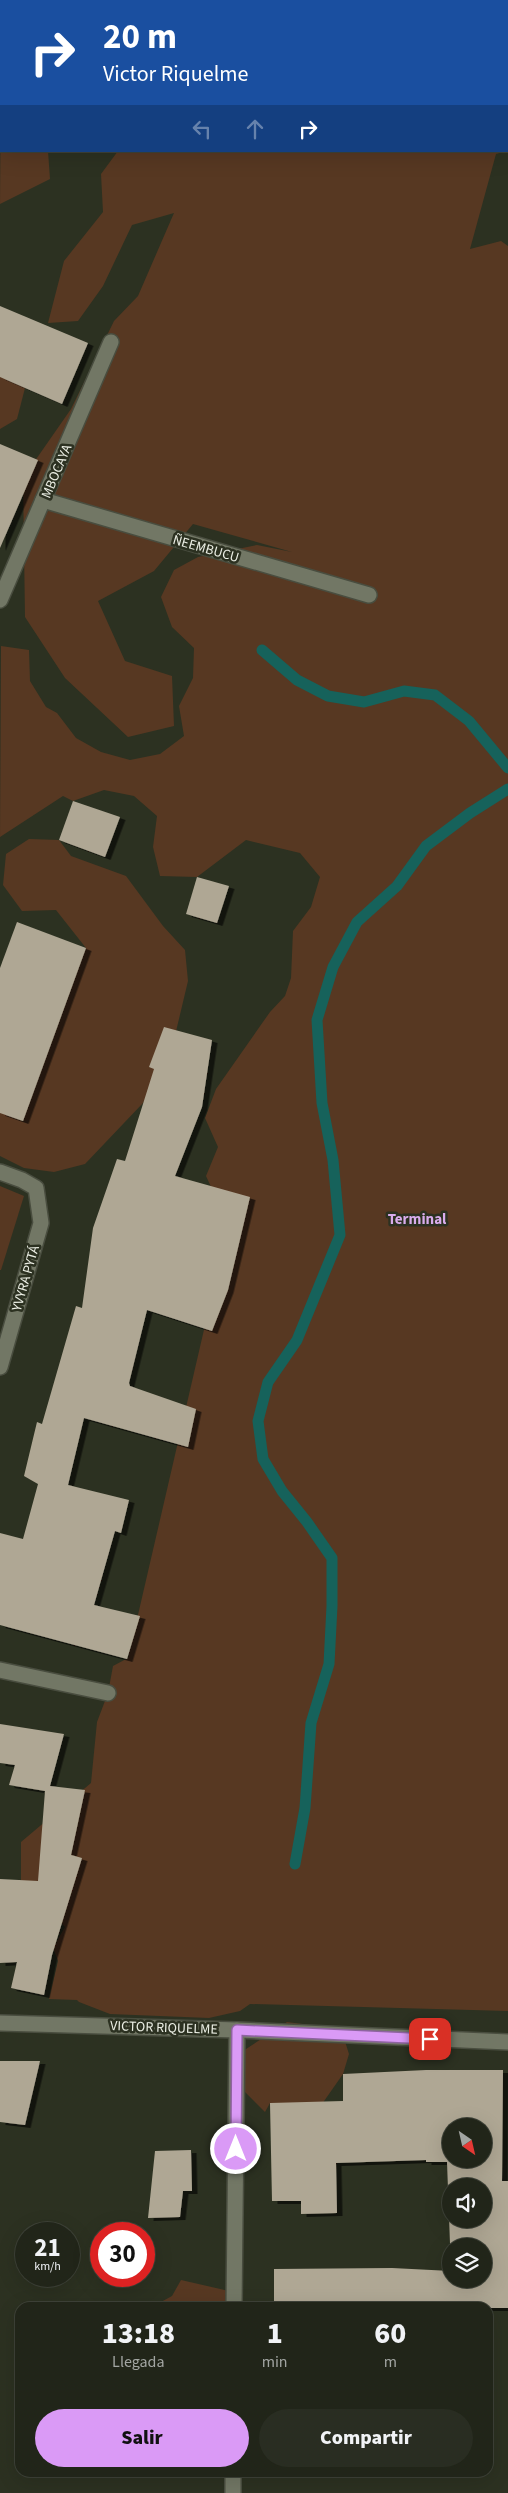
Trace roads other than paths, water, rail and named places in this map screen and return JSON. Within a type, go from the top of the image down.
[{"type":"street","name":"MBOCAYA","points":[[0,600],[111,342]]},
{"type":"street","name":"ÑEEMBUCU","points":[[43,500],[369,595]]},
{"type":"street","name":"YVYRA PYTÁ","points":[[0,1172],[22,1180],[36,1188],[41,1223],[0,1367]]},
{"type":"street","points":[[0,1670],[108,1693]]},
{"type":"street","name":"VICTOR RIQUELME","points":[[0,2022],[508,2042]]},
{"type":"street","points":[[234,2302],[237,2030]]},
{"type":"street","points":[[233,2477],[233,2493]]},
{"type":"waterway","points":[[262,650],[297,680],[328,696],[364,702],[404,691],[435,695],[469,721],[508,768]]},
{"type":"waterway","points":[[295,1864],[305,1808],[311,1723],[329,1664],[332,1558],[282,1491],[263,1459],[258,1421],[268,1382],[297,1340],[340,1235],[333,1160],[322,1103],[317,1020],[333,967],[357,922],[397,886],[426,846],[470,813],[508,789]]},
{"type":"district","name":"Terminal","points":[[417,1219]]}]
